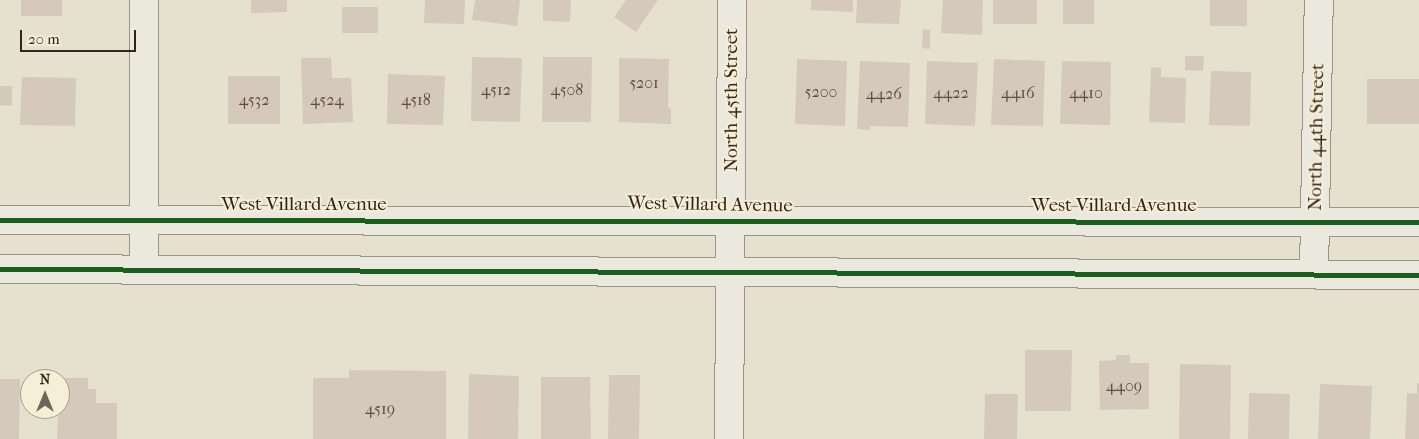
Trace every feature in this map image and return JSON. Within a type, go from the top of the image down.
[{"type":"street","points":[[144,0],[144,270]]},
{"type":"street","name":"North 45th Street","points":[[729,439],[732,272],[732,0]]},
{"type":"street","name":"North 44th Street","points":[[1314,274],[1319,0]]},
{"type":"street","name":"West Villard Avenue","points":[[0,220],[1419,222]]},
{"type":"street","points":[[0,269],[1419,275]]},
{"type":"building","points":[[21,0],[62,0],[62,16],[21,16]]},
{"type":"building","points":[[251,0],[287,0],[287,12],[251,13]]},
{"type":"building","points":[[425,0],[465,0],[464,24],[424,23]]},
{"type":"building","points":[[475,0],[520,0],[517,26],[472,20]]},
{"type":"building","points":[[543,0],[571,0],[570,22],[543,21]]},
{"type":"building","points":[[626,0],[658,0],[636,32],[614,17]]},
{"type":"building","points":[[811,0],[853,0],[853,12],[811,10]]},
{"type":"building","points":[[857,0],[901,0],[899,24],[856,23]]},
{"type":"building","points":[[943,0],[983,0],[982,35],[941,33]]},
{"type":"building","points":[[993,0],[1037,0],[1037,24],[993,24]]},
{"type":"building","points":[[1063,0],[1094,0],[1094,24],[1063,24]]},
{"type":"building","points":[[1210,0],[1247,0],[1247,26],[1210,26]]},
{"type":"building","points":[[342,7],[378,7],[378,33],[342,33]]},
{"type":"building","points":[[923,29],[930,30],[930,49],[922,48]]},
{"type":"building","points":[[1185,56],[1204,56],[1203,71],[1185,70]]},
{"type":"building","points":[[472,57],[522,58],[520,122],[471,121]]},
{"type":"building","points":[[543,57],[592,57],[591,122],[542,122]]},
{"type":"building","points":[[301,58],[331,58],[332,78],[351,78],[353,122],[303,124]]},
{"type":"building","points":[[619,58],[669,59],[668,107],[671,108],[671,124],[619,122]]},
{"type":"building","points":[[797,59],[847,61],[845,126],[795,124]]},
{"type":"building","points":[[994,59],[1045,61],[1043,126],[991,125]]},
{"type":"building","points":[[860,61],[910,63],[908,127],[870,126],[870,130],[857,129]]},
{"type":"building","points":[[927,61],[978,63],[975,126],[925,124]]},
{"type":"building","points":[[1062,61],[1111,62],[1110,125],[1060,124]]},
{"type":"building","points":[[1151,67],[1161,68],[1161,77],[1186,78],[1185,123],[1149,122]]},
{"type":"building","points":[[1211,71],[1251,72],[1250,126],[1209,125]]},
{"type":"building","points":[[388,74],[445,76],[443,125],[387,124]]},
{"type":"building","points":[[228,76],[280,76],[280,124],[228,124]]},
{"type":"building","points":[[22,77],[76,78],[75,126],[20,125]]},
{"type":"building","points":[[1367,79],[1419,79],[1419,124],[1367,124]]},
{"type":"building","points":[[0,86],[12,86],[12,106],[0,105]]},
{"type":"building","points":[[1025,350],[1072,350],[1071,411],[1025,411]]},
{"type":"building","points":[[1116,355],[1130,355],[1130,363],[1149,363],[1149,409],[1100,410],[1099,361],[1116,360]]},
{"type":"building","points":[[1180,364],[1231,365],[1230,439],[1179,439]]},
{"type":"building","points":[[349,370],[446,371],[446,439],[313,439],[313,378],[349,378]]},
{"type":"building","points":[[469,374],[519,376],[518,439],[468,439]]},
{"type":"building","points":[[609,375],[640,375],[639,439],[608,439]]},
{"type":"building","points":[[541,377],[590,377],[591,439],[541,439]]},
{"type":"building","points":[[70,378],[88,378],[88,389],[96,389],[96,403],[117,403],[117,439],[57,439],[58,419],[70,419]]},
{"type":"building","points":[[0,379],[20,379],[19,439],[0,439]]},
{"type":"building","points":[[1417,383],[1419,383],[1419,439],[1405,439],[1407,393],[1417,394]]},
{"type":"building","points":[[1320,384],[1372,386],[1370,439],[1318,439]]},
{"type":"building","points":[[1249,393],[1290,394],[1289,439],[1248,439]]},
{"type":"building","points":[[985,394],[1018,394],[1017,439],[984,439]]},
{"type":"cycle path","points":[[0,220],[1419,222]]},
{"type":"cycle path","points":[[0,269],[1419,275]]}]
